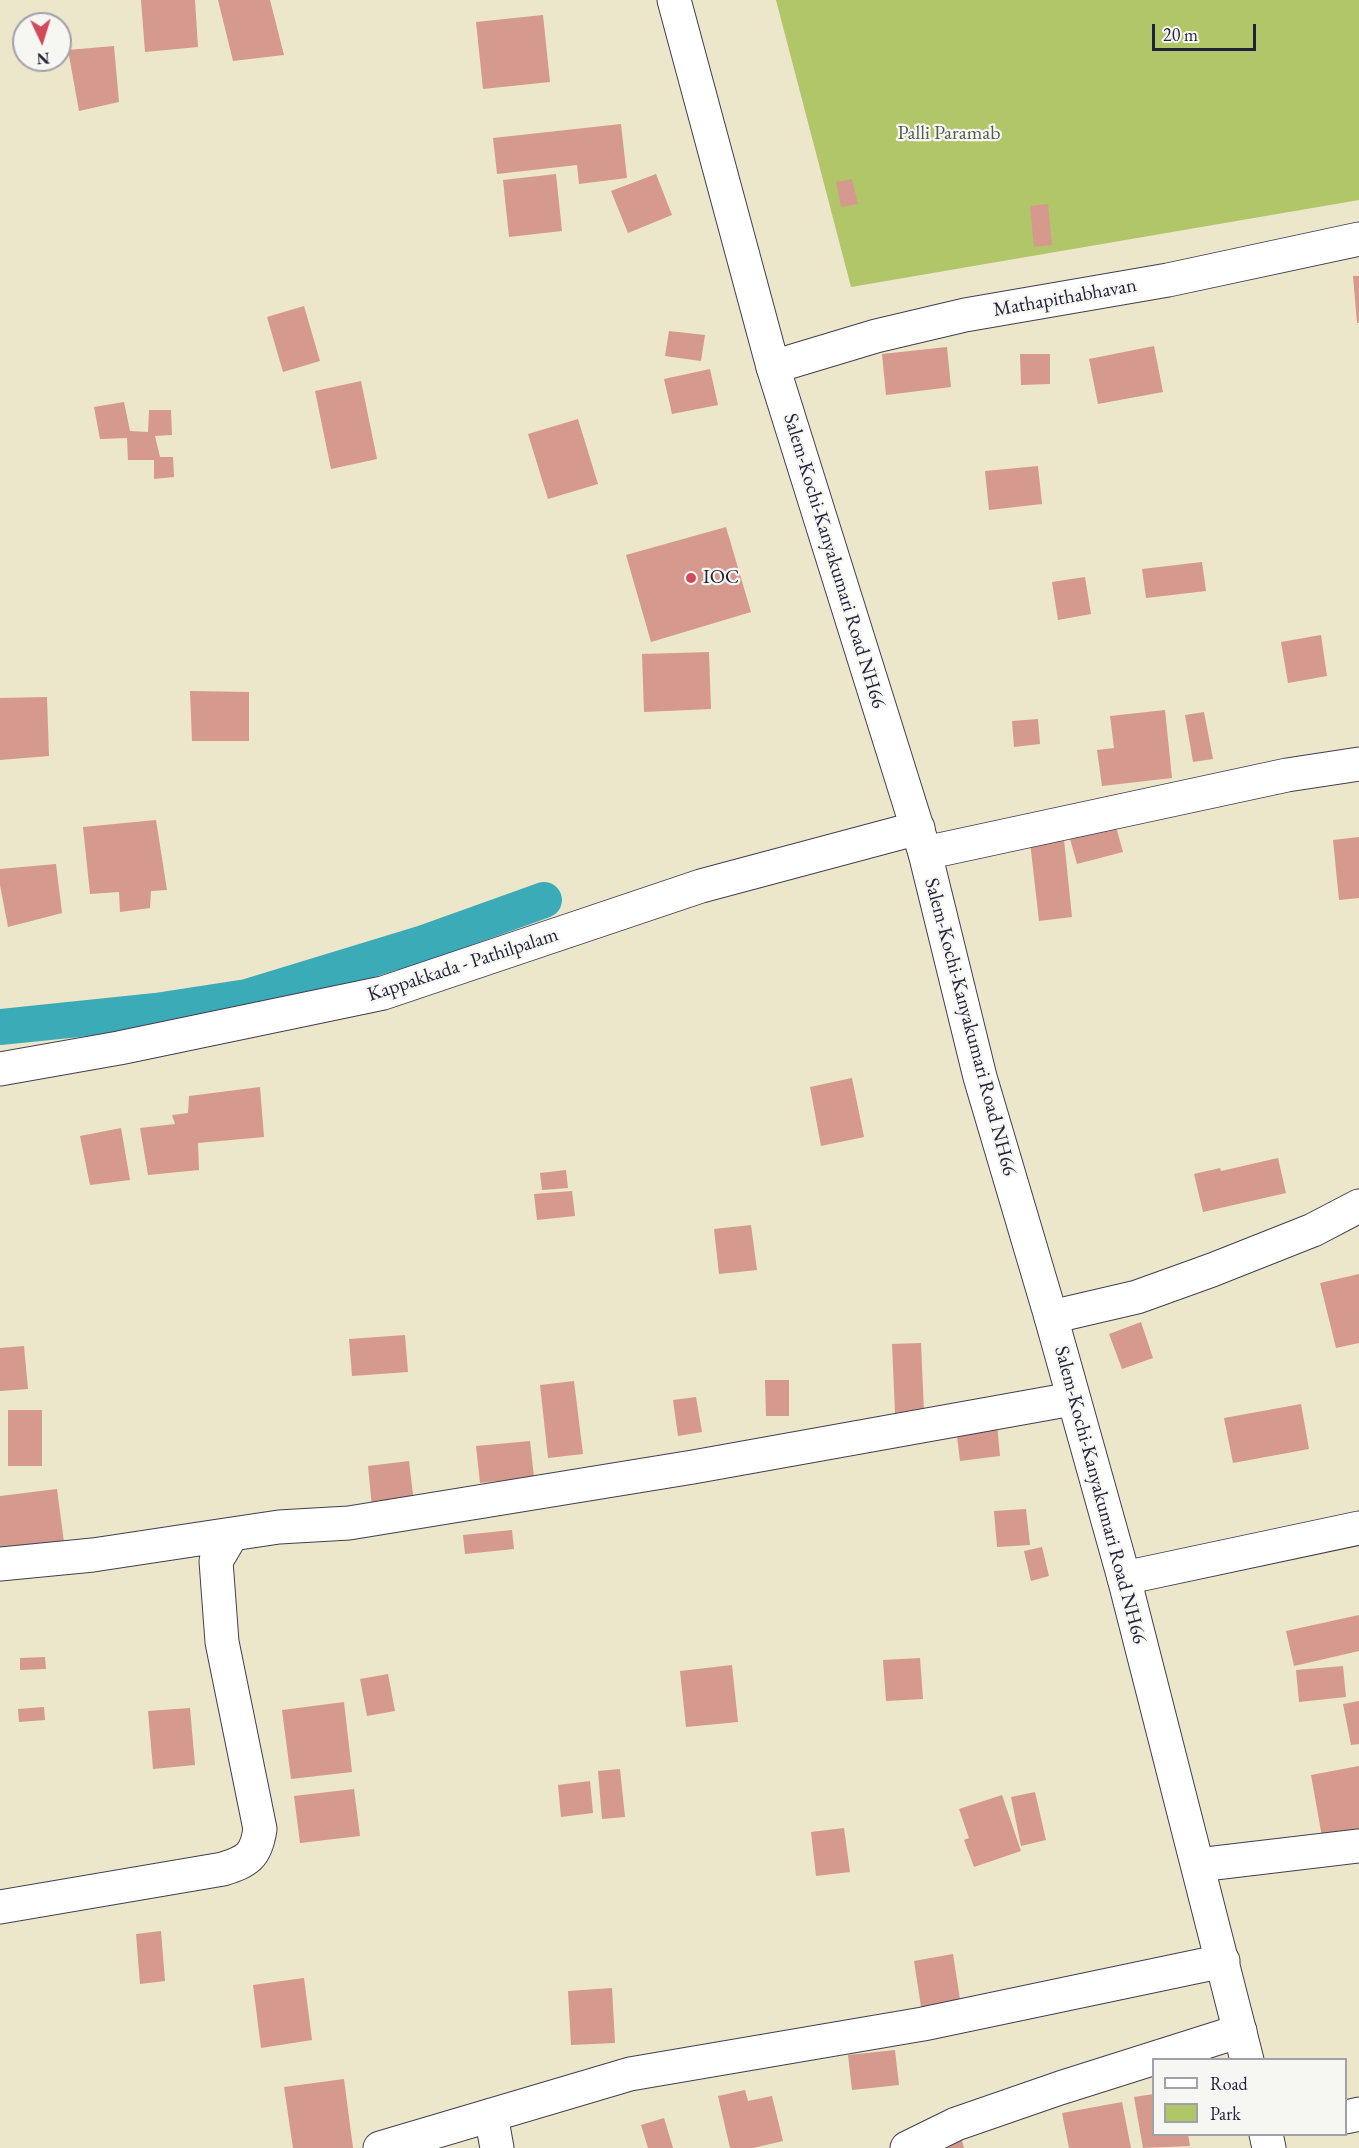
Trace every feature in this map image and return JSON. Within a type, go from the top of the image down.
[{"type":"main road","name":"Salem-Kochi-Kanyakumari Road NH66","points":[[674,0],[773,367],[921,840],[980,1077],[1051,1317],[1072,1399],[1124,1578],[1244,2045]]},
{"type":"main road","name":"Mathapithabhavan","points":[[773,367],[876,336],[965,315],[1168,280],[1359,239]]},
{"type":"main road","name":"Kappakkada - Pathilpalam","points":[[0,1069],[119,1048],[383,993],[701,886],[921,840],[1359,764]]},
{"type":"main road","points":[[1051,1317],[1137,1297],[1202,1274],[1313,1230],[1359,1206]]},
{"type":"main road","points":[[0,1564],[93,1556],[279,1527],[349,1523],[670,1471],[1072,1399]]},
{"type":"main road","points":[[1124,1578],[1359,1527]]},
{"type":"main road","points":[[0,1907],[223,1869],[245,1862],[257,1845],[260,1829],[222,1642],[216,1561],[232,1534]]},
{"type":"main road","points":[[1198,1865],[1359,1846]]},
{"type":"main road","points":[[380,2148],[630,2074],[923,2024],[1222,1961]]},
{"type":"main road","points":[[1189,2058],[1244,2045]]},
{"type":"main road","points":[[907,2148],[956,2124],[1050,2091],[1152,2067]]},
{"type":"main road","points":[[492,2115],[497,2148]]},
{"type":"green space","name":"Palli Paramab","points":[[776,0],[1359,0],[1359,200],[851,287]]},
{"type":"building","points":[[141,0],[195,0],[198,47],[145,52]]},
{"type":"building","points":[[218,0],[270,0],[284,55],[233,61]]},
{"type":"building","points":[[543,15],[550,82],[483,89],[476,22]]},
{"type":"building","points":[[114,46],[119,102],[79,111],[72,72],[72,50]]},
{"type":"building","points":[[621,124],[627,178],[579,184],[577,165],[497,174],[493,138]]},
{"type":"building","points":[[556,174],[562,231],[509,237],[503,180]]},
{"type":"building","points":[[656,174],[672,215],[628,233],[611,191]]},
{"type":"building","points":[[852,179],[858,204],[841,207],[836,182]]},
{"type":"building","points":[[1048,204],[1052,245],[1034,247],[1030,206]]},
{"type":"building","points":[[1353,276],[1359,276],[1359,323],[1357,323]]},
{"type":"building","points":[[304,306],[320,361],[283,372],[267,317]]},
{"type":"building","points":[[669,331],[705,335],[701,361],[665,356]]},
{"type":"building","points":[[1154,346],[1163,392],[1098,404],[1089,359]]},
{"type":"building","points":[[947,347],[951,387],[886,395],[882,354]]},
{"type":"building","points":[[1020,354],[1050,354],[1050,384],[1021,385]]},
{"type":"building","points":[[710,369],[718,405],[672,414],[664,379]]},
{"type":"building","points":[[361,381],[377,459],[331,469],[315,391]]},
{"type":"building","points":[[124,402],[130,431],[148,432],[149,410],[171,410],[172,435],[155,436],[160,457],[173,457],[174,477],[154,479],[154,460],[128,460],[127,438],[100,439],[94,407]]},
{"type":"building","points":[[578,419],[598,484],[548,499],[528,434]]},
{"type":"building","points":[[1038,466],[1042,504],[989,510],[985,471]]},
{"type":"building","points":[[726,527],[751,612],[651,642],[626,555]]},
{"type":"building","points":[[1202,562],[1206,591],[1146,598],[1142,569]]},
{"type":"building","points":[[1085,577],[1091,614],[1058,620],[1052,582]]},
{"type":"building","points":[[1321,635],[1327,676],[1288,683],[1281,642]]},
{"type":"building","points":[[709,652],[711,709],[644,712],[642,654]]},
{"type":"building","points":[[190,691],[249,692],[249,741],[192,741]]},
{"type":"building","points":[[47,697],[49,756],[0,760],[0,698]]},
{"type":"building","points":[[1165,710],[1172,778],[1102,786],[1097,750],[1114,748],[1110,716]]},
{"type":"building","points":[[1204,712],[1213,759],[1193,762],[1185,715]]},
{"type":"building","points":[[1038,719],[1040,744],[1014,747],[1012,721]]},
{"type":"building","points":[[1113,816],[1123,852],[1077,864],[1067,828]]},
{"type":"building","points":[[156,820],[167,890],[151,891],[150,908],[120,912],[119,892],[90,894],[83,827]]},
{"type":"building","points":[[1063,830],[1072,917],[1039,921],[1029,833]]},
{"type":"building","points":[[1359,837],[1359,898],[1339,900],[1333,840]]},
{"type":"building","points":[[56,864],[62,913],[8,927],[0,885],[0,869]]},
{"type":"building","points":[[852,1078],[864,1137],[821,1146],[810,1087]]},
{"type":"building","points":[[260,1087],[264,1137],[198,1143],[199,1170],[148,1175],[140,1128],[175,1124],[172,1115],[188,1113],[189,1096]]},
{"type":"building","points":[[121,1128],[130,1180],[90,1185],[80,1136]]},
{"type":"building","points":[[1278,1158],[1286,1193],[1203,1212],[1194,1174],[1220,1168],[1221,1171]]},
{"type":"building","points":[[566,1170],[568,1188],[542,1190],[540,1173]]},
{"type":"building","points":[[572,1191],[575,1216],[537,1220],[534,1194]]},
{"type":"building","points":[[751,1225],[757,1270],[719,1274],[714,1229]]},
{"type":"building","points":[[1359,1274],[1359,1343],[1336,1348],[1320,1283]]},
{"type":"building","points":[[1141,1322],[1153,1358],[1122,1369],[1109,1334]]},
{"type":"building","points":[[405,1335],[408,1372],[352,1376],[349,1339]]},
{"type":"building","points":[[921,1343],[924,1412],[895,1413],[892,1344]]},
{"type":"building","points":[[24,1346],[28,1389],[0,1391],[0,1348]]},
{"type":"building","points":[[765,1380],[789,1380],[789,1416],[766,1416]]},
{"type":"building","points":[[574,1381],[583,1454],[548,1458],[540,1385]]},
{"type":"building","points":[[696,1397],[702,1432],[678,1436],[673,1400]]},
{"type":"building","points":[[1301,1404],[1309,1449],[1233,1463],[1224,1418]]},
{"type":"building","points":[[8,1410],[42,1410],[42,1466],[8,1466]]},
{"type":"building","points":[[997,1424],[1000,1456],[960,1461],[956,1428]]},
{"type":"building","points":[[530,1441],[534,1477],[480,1483],[476,1446]]},
{"type":"building","points":[[409,1461],[414,1503],[372,1507],[368,1466]]},
{"type":"building","points":[[57,1489],[65,1550],[0,1552],[0,1496]]},
{"type":"building","points":[[1026,1509],[1030,1545],[997,1547],[994,1511]]},
{"type":"building","points":[[512,1530],[514,1549],[465,1554],[463,1535]]},
{"type":"building","points":[[1042,1547],[1049,1576],[1031,1581],[1024,1551]]},
{"type":"building","points":[[1359,1615],[1359,1651],[1294,1666],[1286,1631]]},
{"type":"building","points":[[45,1657],[46,1669],[20,1670],[20,1658]]},
{"type":"building","points":[[920,1658],[923,1699],[886,1701],[883,1660]]},
{"type":"building","points":[[732,1665],[738,1722],[686,1727],[680,1671]]},
{"type":"building","points":[[1343,1666],[1346,1697],[1299,1702],[1296,1670]]},
{"type":"building","points":[[388,1674],[395,1711],[367,1716],[360,1679]]},
{"type":"building","points":[[1359,1701],[1359,1744],[1351,1745],[1343,1704]]},
{"type":"building","points":[[344,1702],[352,1772],[291,1779],[282,1710]]},
{"type":"building","points":[[44,1707],[45,1720],[19,1722],[18,1709]]},
{"type":"building","points":[[190,1708],[195,1765],[153,1769],[148,1711]]},
{"type":"building","points":[[1359,1766],[1359,1830],[1322,1837],[1311,1775]]},
{"type":"building","points":[[620,1769],[625,1817],[602,1819],[598,1771]]},
{"type":"building","points":[[590,1781],[593,1813],[561,1817],[558,1785]]},
{"type":"building","points":[[354,1789],[360,1836],[300,1843],[294,1796]]},
{"type":"building","points":[[1035,1792],[1046,1840],[1021,1846],[1011,1797]]},
{"type":"building","points":[[1002,1795],[1021,1851],[974,1867],[964,1840],[969,1838],[959,1809]]},
{"type":"building","points":[[844,1828],[850,1872],[816,1876],[811,1832]]},
{"type":"building","points":[[161,1931],[165,1981],[140,1984],[136,1934]]},
{"type":"building","points":[[953,1954],[961,2006],[922,2013],[914,1961]]},
{"type":"building","points":[[304,1978],[312,2040],[261,2048],[253,1985]]},
{"type":"building","points":[[612,1988],[615,2043],[571,2045],[568,1991]]},
{"type":"building","points":[[895,2050],[899,2085],[852,2090],[848,2055]]},
{"type":"building","points":[[344,2079],[353,2148],[293,2148],[284,2087]]},
{"type":"building","points":[[745,2090],[748,2101],[772,2096],[783,2141],[753,2148],[730,2148],[718,2096]]},
{"type":"building","points":[[1152,2094],[1152,2136],[1188,2136],[1190,2146],[1143,2148],[1134,2097]]},
{"type":"building","points":[[1122,2102],[1131,2148],[1069,2148],[1062,2113]]},
{"type":"building","points":[[664,2118],[673,2148],[648,2148],[641,2125]]},
{"type":"building","points":[[960,2133],[964,2148],[929,2148]]},
{"type":"waterway","points":[[0,1027],[156,1011],[247,997],[424,943],[544,900]]},
{"type":"place","name":"IOC","points":[[691,578]]}]
